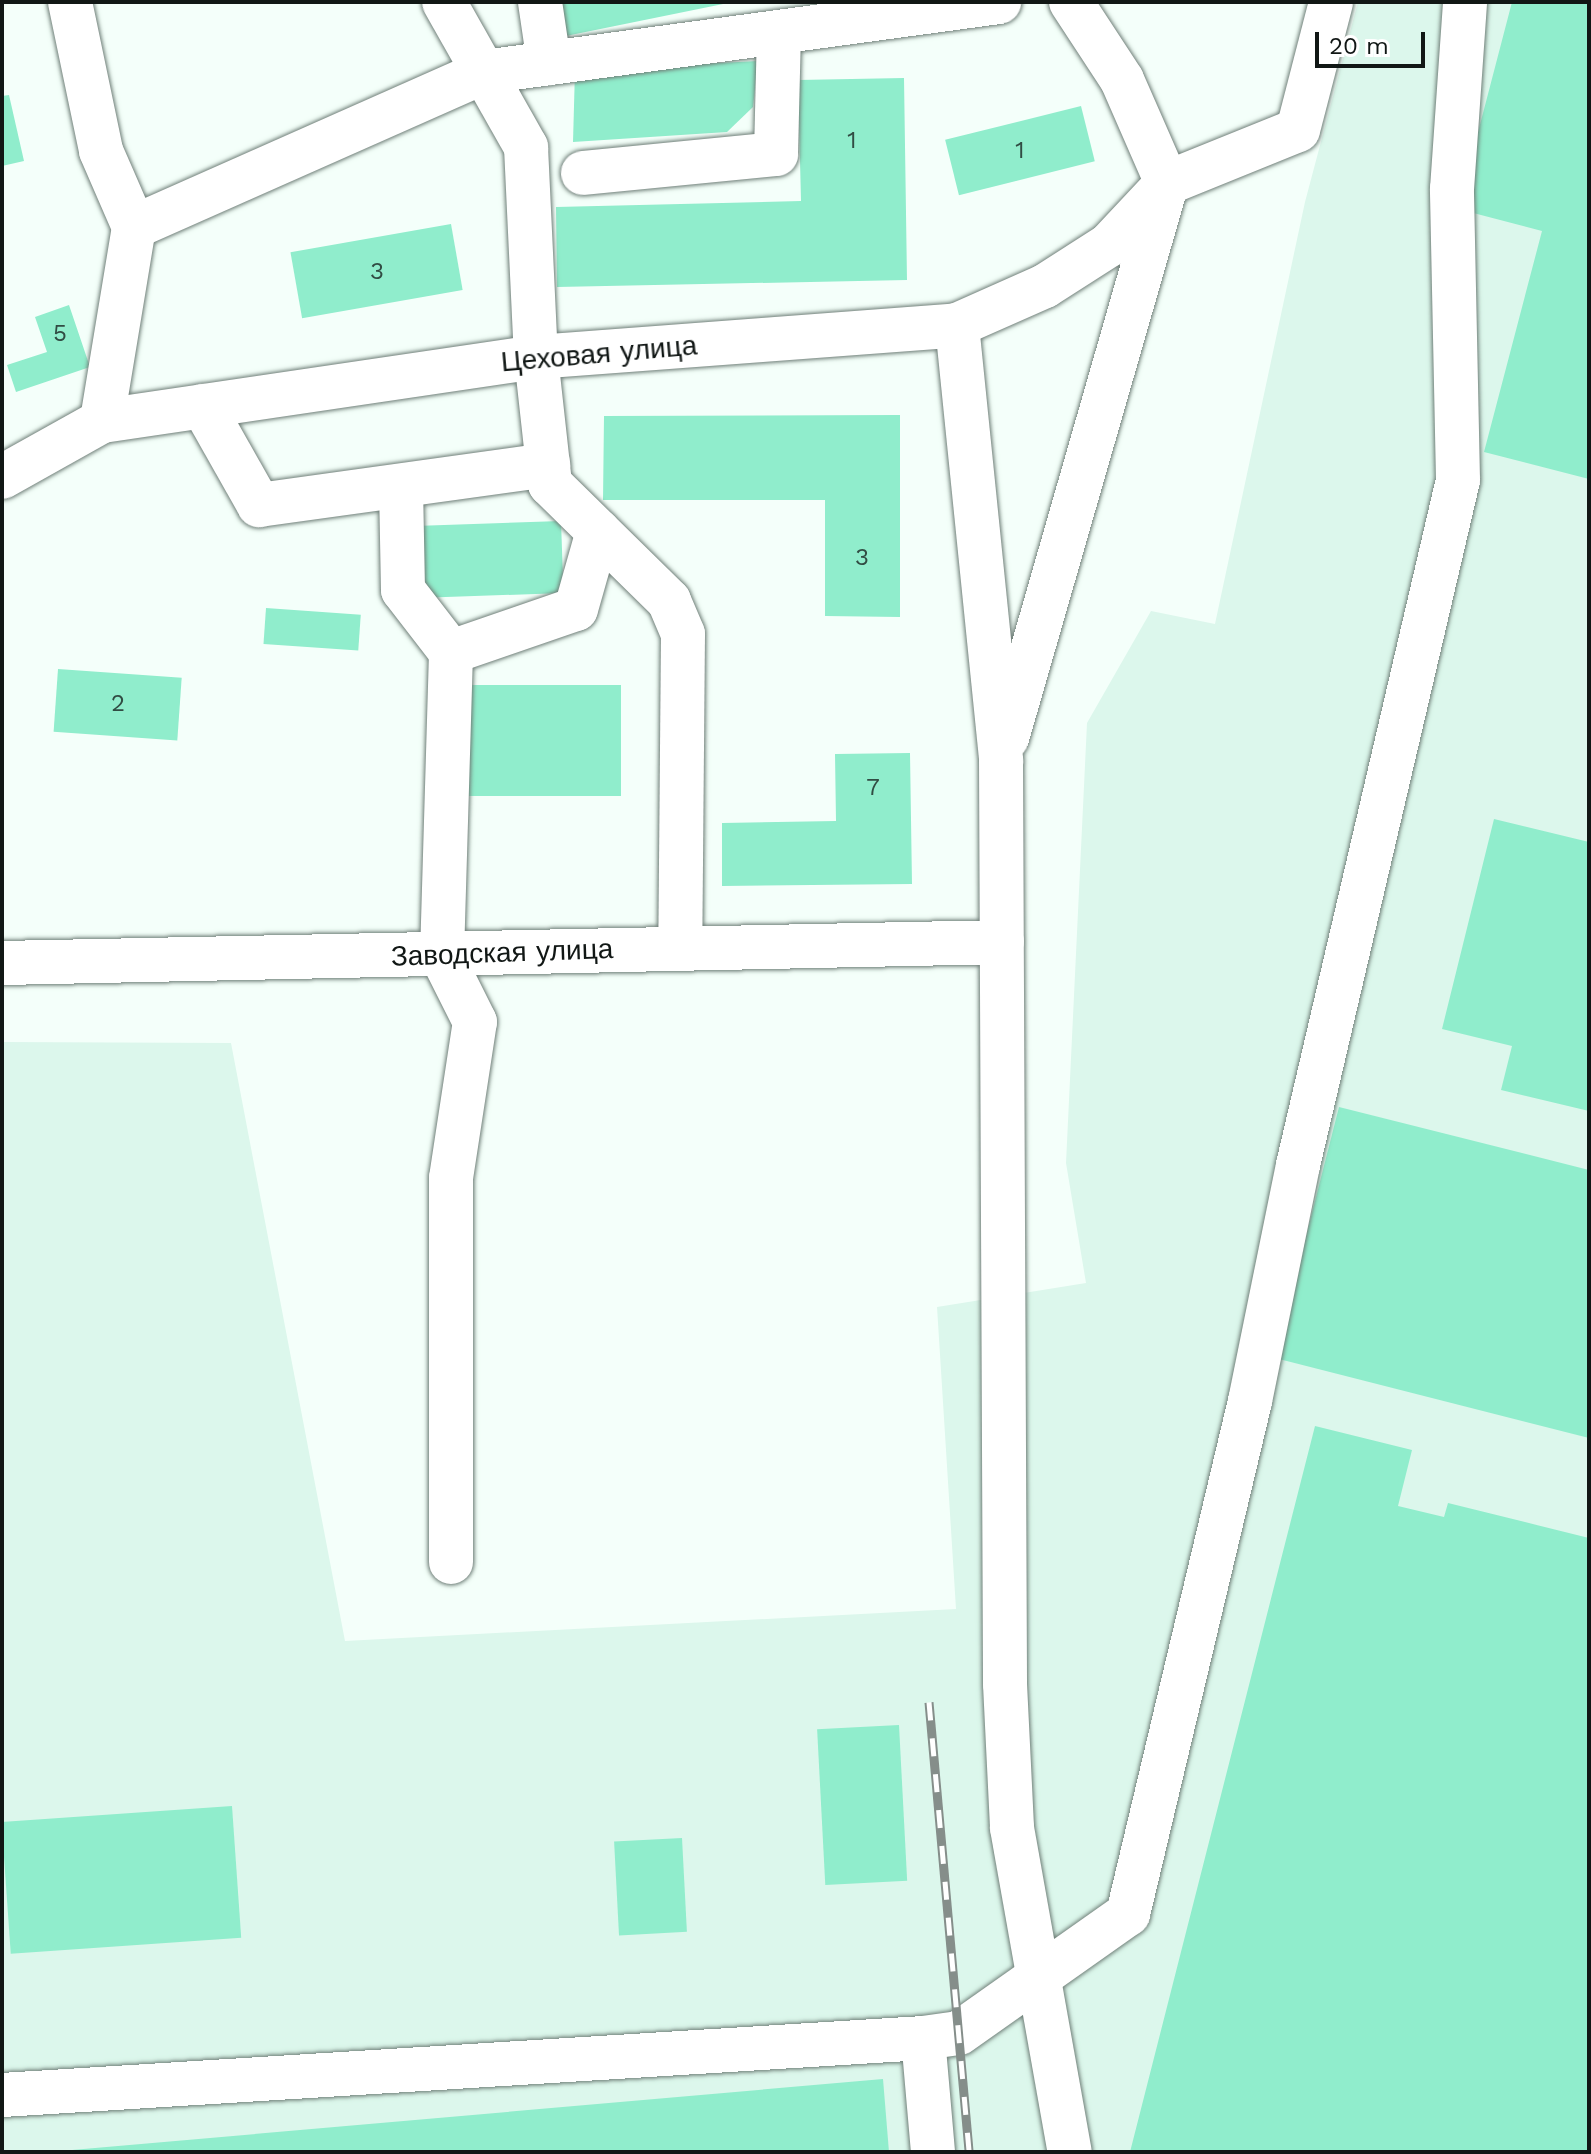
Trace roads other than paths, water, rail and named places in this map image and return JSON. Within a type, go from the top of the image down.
[{"type":"street","points":[[70,2],[101,151],[134,227],[102,421]]},
{"type":"street","points":[[444,2],[526,147],[536,357],[550,484],[669,601],[683,634],[680,947]]},
{"type":"street","points":[[540,2],[549,63]]},
{"type":"street","points":[[134,227],[484,72],[999,2]]},
{"type":"street","points":[[1001,761],[1167,183],[1122,80],[1071,2]]},
{"type":"street","points":[[1167,183],[1298,130],[1331,2]]},
{"type":"street","points":[[2,2095],[923,2038],[959,2033],[1128,1914],[1250,1401],[1298,1165],[1458,480],[1452,189],[1465,2]]},
{"type":"street","points":[[583,173],[776,154],[779,32]]},
{"type":"street","name":"Цеховая улица","points":[[2,477],[102,421],[536,357],[957,325],[1045,286],[1109,245],[1167,183]]},
{"type":"street","points":[[957,325],[1001,761],[1005,1684],[1012,1828],[1070,2152]]},
{"type":"street","points":[[203,406],[259,505],[548,465]]},
{"type":"street","points":[[401,486],[403,590],[451,652],[442,956],[475,1022],[451,1178],[451,1562]]},
{"type":"street","points":[[451,652],[576,609],[598,531]]},
{"type":"street","name":"Заводская улица","points":[[2,963],[1002,942]]},
{"type":"street","points":[[923,2038],[933,2152]]},
{"type":"railway","points":[[929,1702],[969,2152]]}]
